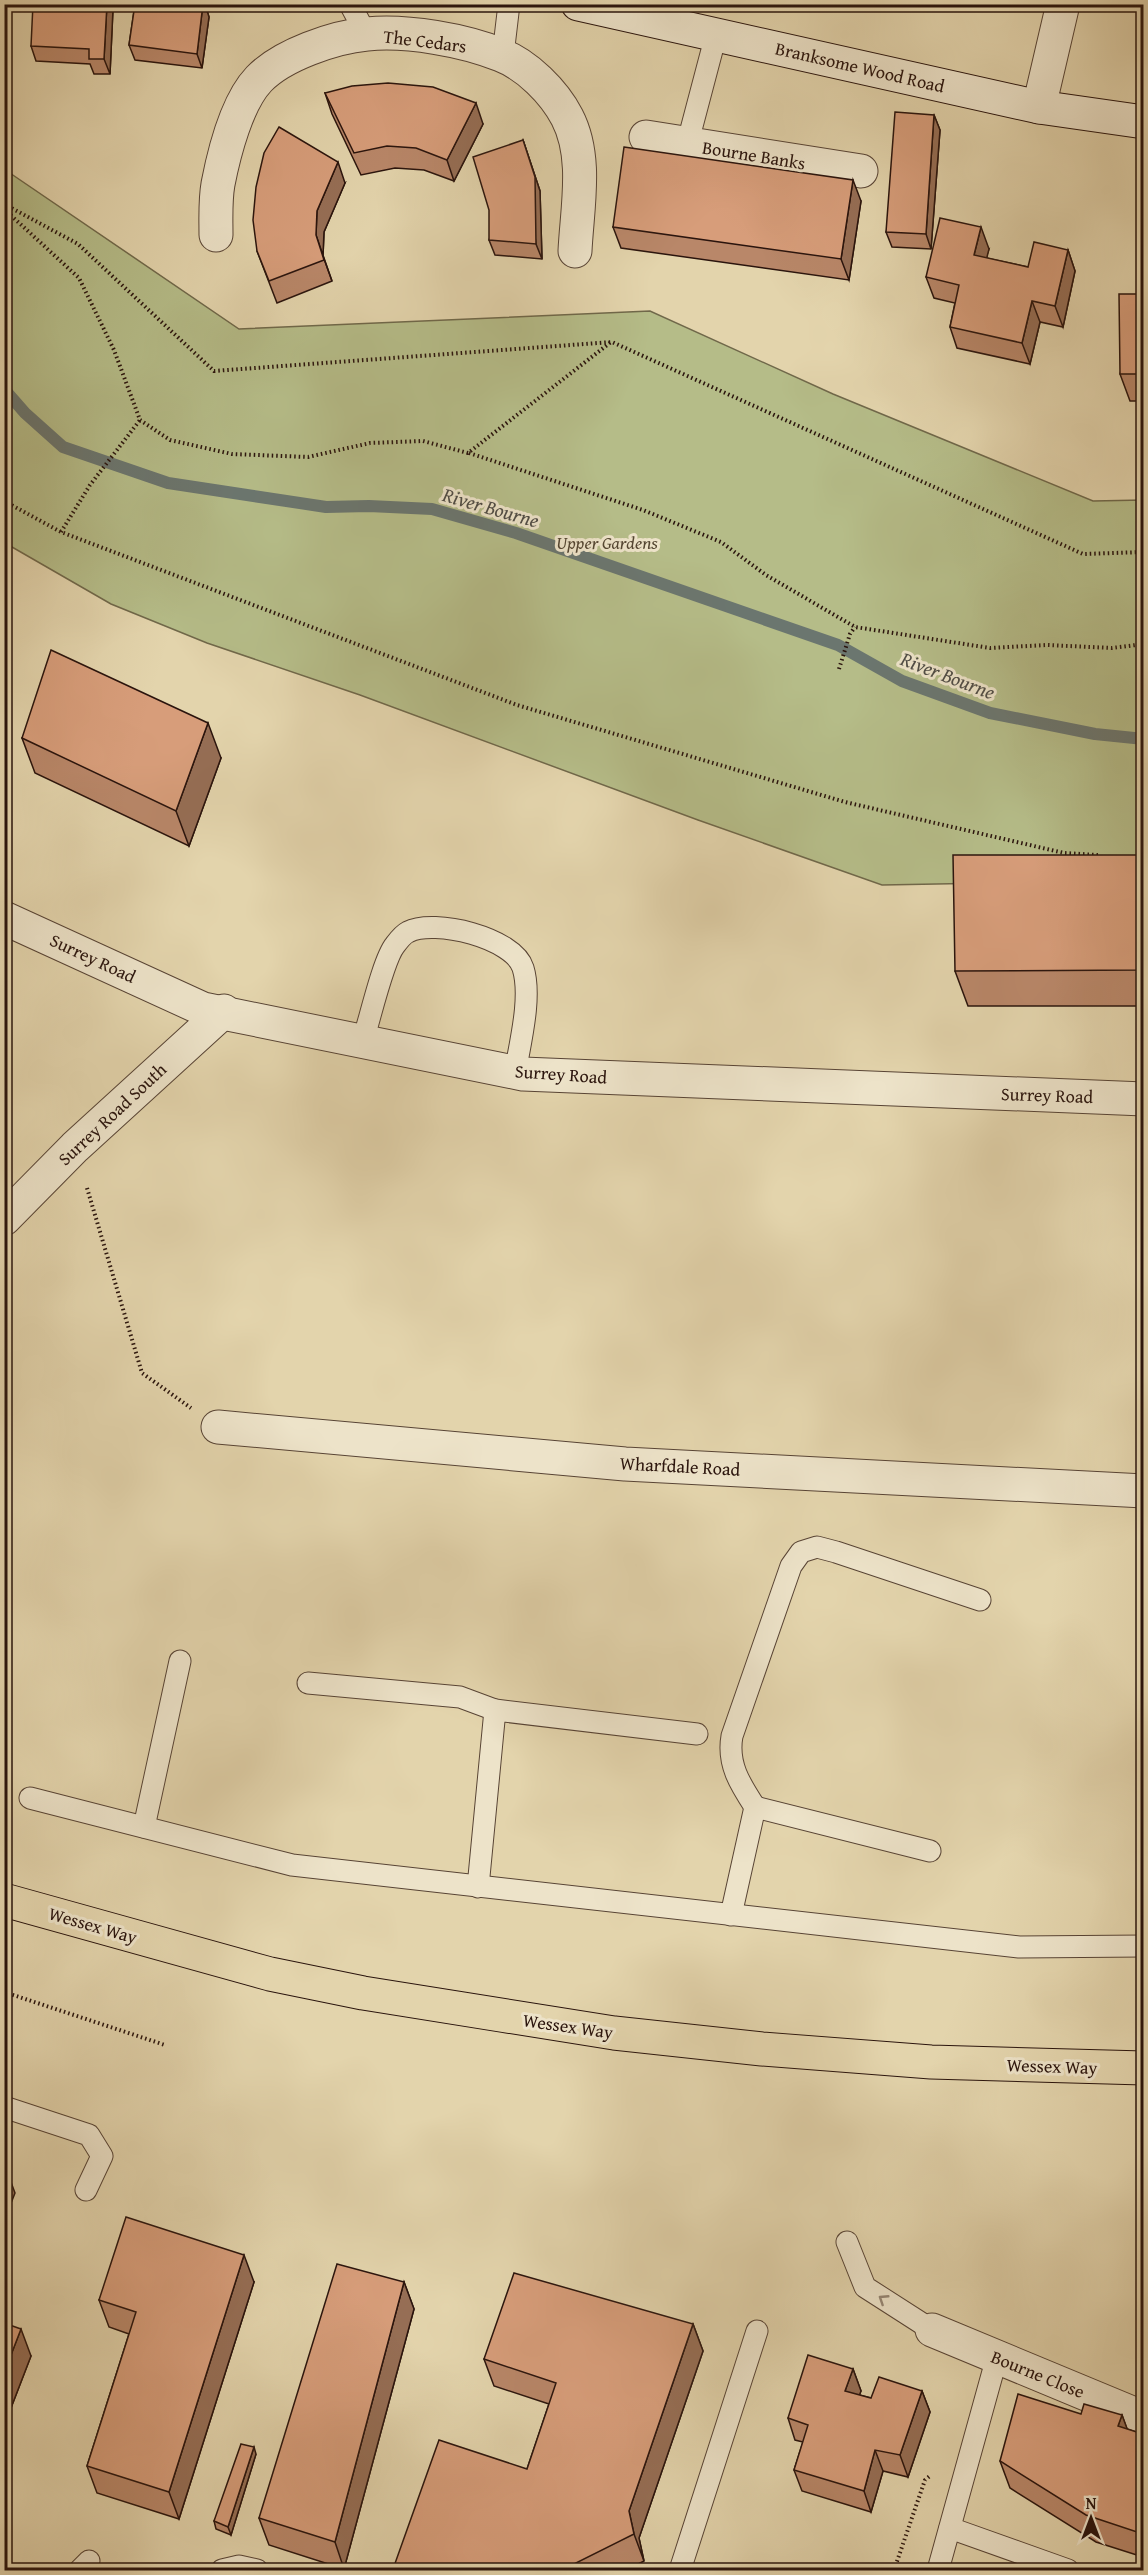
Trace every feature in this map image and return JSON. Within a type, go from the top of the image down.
[{"type":"highway","name":"Wessex Way","points":[[4,1900],[270,1974],[363,1994],[614,2033],[762,2049],[920,2061],[1143,2068]]},
{"type":"street","name":"Branksome Wood Road","points":[[578,4],[1039,107],[1143,122]]},
{"type":"street","points":[[1039,107],[1063,4]]},
{"type":"street","name":"The Cedars","points":[[216,235],[218,186],[228,143],[243,105],[258,80],[283,61],[322,45],[366,34],[410,35],[462,43],[503,55],[531,74],[551,95],[566,116],[575,136],[580,161],[575,251]]},
{"type":"street","name":"Bourne Banks","points":[[646,137],[861,171]]},
{"type":"street","name":"Surrey Road","points":[[4,918],[203,1009],[224,1011],[515,1073],[1143,1099]]},
{"type":"street","name":"Surrey Road South","points":[[4,1219],[75,1147],[224,1011]]},
{"type":"street","name":"Wharfdale Road","points":[[218,1427],[625,1464],[1143,1491]]},
{"type":"street","name":"Bourne Close","points":[[932,2330],[1143,2418]]},
{"type":"lane","points":[[350,4],[366,34]]},
{"type":"lane","points":[[503,55],[509,4]]},
{"type":"lane","points":[[687,145],[716,35]]},
{"type":"lane","points":[[363,1041],[394,946],[408,932],[432,927],[456,931],[488,938],[518,957],[523,969],[524,1012],[515,1073]]},
{"type":"lane","points":[[731,1915],[755,1807],[734,1770],[730,1750],[732,1736],[791,1566],[801,1552],[817,1547],[836,1552],[980,1600]]},
{"type":"lane","points":[[144,1827],[180,1661]]},
{"type":"lane","points":[[308,1683],[460,1697],[495,1710],[697,1734]]},
{"type":"lane","points":[[478,1887],[495,1710]]},
{"type":"lane","points":[[30,1798],[292,1865],[1018,1947],[1143,1946]]},
{"type":"lane","points":[[755,1807],[930,1851]]},
{"type":"lane","points":[[4,2107],[89,2135],[102,2156],[86,2190]]},
{"type":"lane","points":[[847,2242],[865,2287],[932,2330]]},
{"type":"lane","points":[[680,2571],[758,2331]]},
{"type":"lane","points":[[938,2571],[997,2357]]},
{"type":"lane","points":[[950,2528],[1068,2571]]},
{"type":"lane","points":[[222,2571],[239,2566],[257,2571]]},
{"type":"path","points":[[4,204],[78,244],[214,371],[612,342],[1083,554],[1143,552]]},
{"type":"path","points":[[4,208],[79,278],[114,350],[140,420],[170,440],[232,454],[308,457],[370,443],[423,441],[468,453],[643,510],[721,542],[766,575],[855,627],[990,648],[1047,645],[1112,648],[1143,644]]},
{"type":"path","points":[[468,453],[612,342]]},
{"type":"path","points":[[61,532],[90,485],[140,420]]},
{"type":"path","points":[[4,501],[61,532],[517,705],[845,802],[1064,853],[1109,856]]},
{"type":"path","points":[[839,669],[850,634],[855,627]]},
{"type":"path","points":[[75,1147],[142,1373],[218,1427]]},
{"type":"path","points":[[4,1992],[165,2045]]},
{"type":"green space","name":"Upper Gardens","points":[[4,169],[239,329],[650,311],[833,394],[1093,501],[1143,500],[1143,883],[1111,881],[882,885],[698,820],[360,695],[207,643],[111,604],[5,543]]},
{"type":"building","points":[[33,4],[107,4],[104,59],[89,59],[89,49],[31,46]]},
{"type":"building","points":[[135,4],[203,4],[197,54],[129,45]]},
{"type":"building","points":[[388,83],[433,87],[476,103],[447,160],[416,148],[387,146],[354,153],[325,93],[352,86]]},
{"type":"building","points":[[895,112],[934,115],[926,234],[886,232]]},
{"type":"building","points":[[279,127],[338,162],[317,211],[316,235],[324,260],[269,281],[257,251],[253,220],[256,187],[264,153]]},
{"type":"building","points":[[523,140],[535,177],[536,244],[489,240],[489,210],[473,157]]},
{"type":"building","points":[[624,147],[853,180],[841,259],[613,227]]},
{"type":"building","points":[[940,218],[981,227],[974,255],[1028,267],[1034,242],[1068,250],[1055,306],[1032,301],[1022,343],[950,327],[959,285],[926,277]]},
{"type":"building","points":[[1119,294],[1143,294],[1143,374],[1120,374]]},
{"type":"building","points":[[51,650],[208,723],[176,811],[22,738]]},
{"type":"building","points":[[953,855],[1143,855],[1143,970],[955,971]]},
{"type":"building","points":[[126,2217],[244,2255],[169,2492],[87,2466],[136,2312],[99,2300]]},
{"type":"building","points":[[337,2264],[404,2282],[335,2542],[259,2518]]},
{"type":"building","points":[[514,2273],[693,2324],[629,2511],[634,2534],[560,2571],[398,2571],[393,2569],[439,2440],[527,2469],[556,2383],[484,2359]]},
{"type":"building","points":[[4,2323],[21,2329],[4,2373]]},
{"type":"building","points":[[808,2355],[853,2369],[845,2391],[871,2398],[879,2377],[922,2391],[900,2455],[875,2450],[864,2491],[794,2470],[808,2425],[788,2418]]},
{"type":"building","points":[[1018,2394],[1081,2414],[1084,2404],[1122,2415],[1118,2426],[1143,2434],[1143,2534],[1086,2515],[1000,2461]]},
{"type":"building","points":[[241,2444],[254,2447],[228,2527],[214,2521]]},
{"type":"waterway","name":"River Bourne","points":[[4,389],[25,413],[63,447],[168,483],[326,507],[369,506],[432,509],[516,533],[838,645],[902,681],[990,713],[1095,734],[1144,739]]}]
